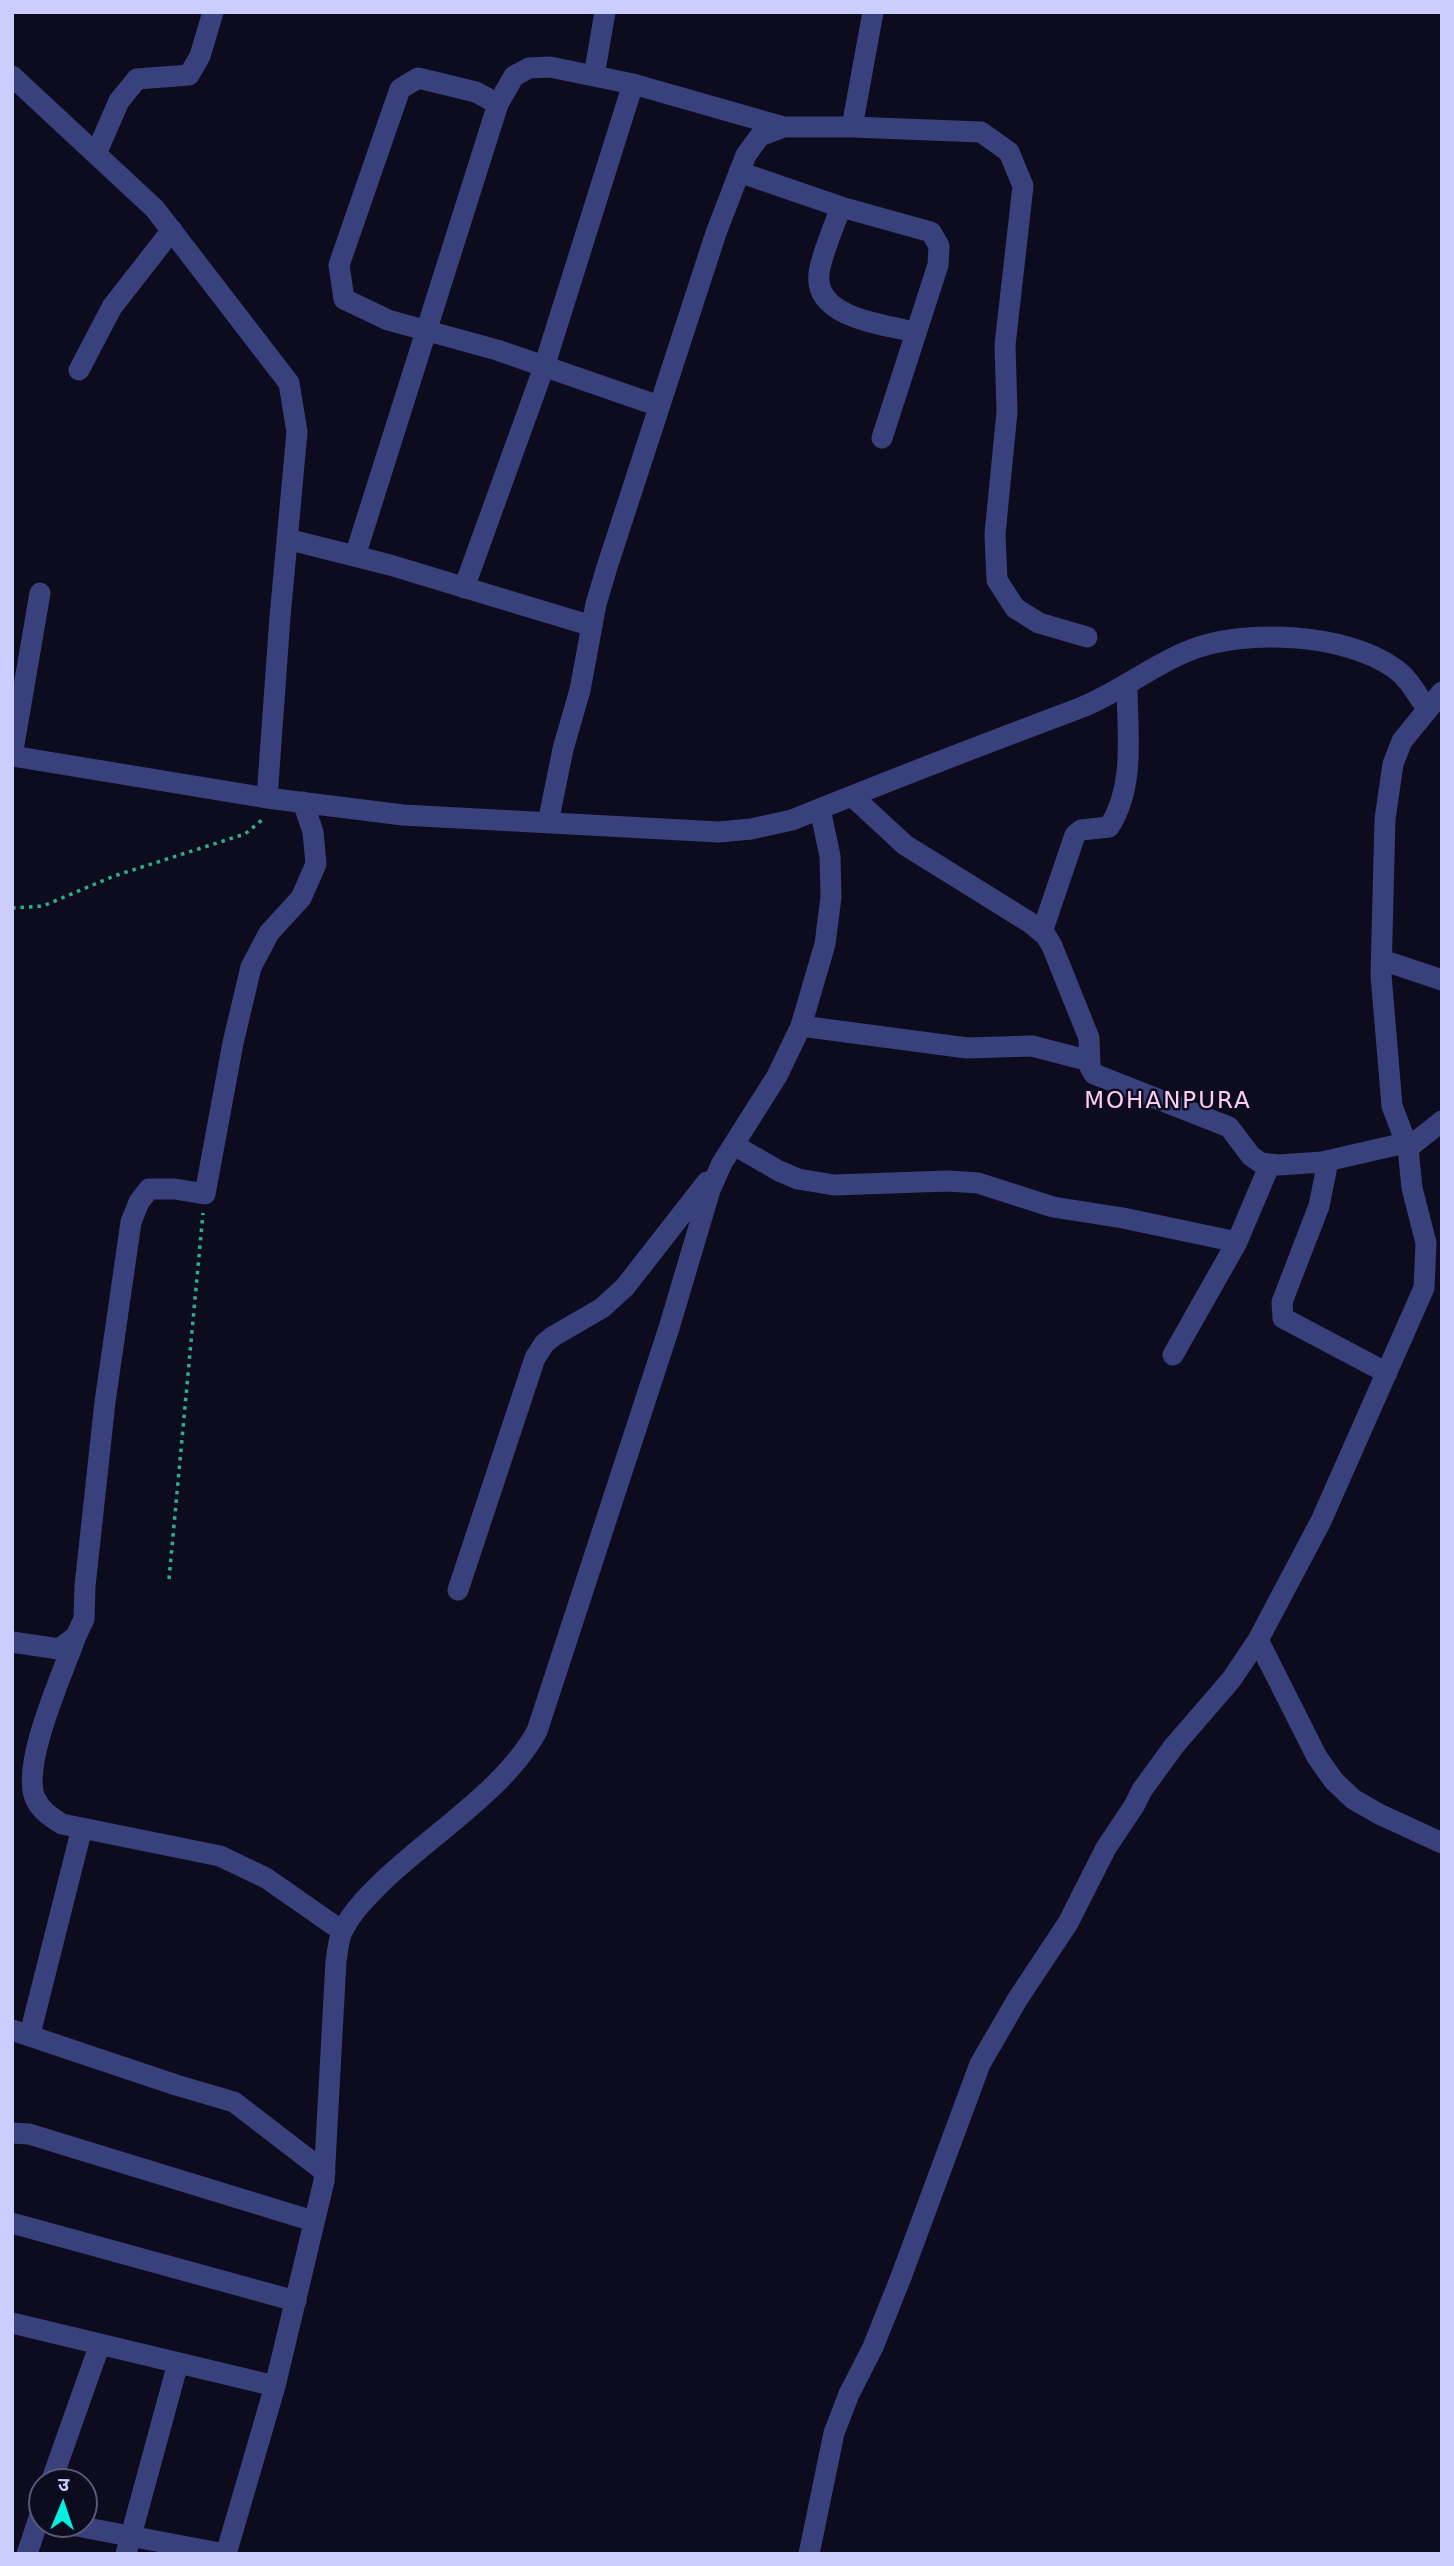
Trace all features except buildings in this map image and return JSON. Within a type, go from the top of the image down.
[{"type":"street","points":[[96,155],[119,101],[137,79],[189,75],[200,56],[213,12]]},
{"type":"street","points":[[594,76],[605,12]]},
{"type":"street","points":[[852,127],[873,12]]},
{"type":"street","points":[[355,556],[498,104],[514,76],[529,68],[550,67],[634,84],[784,127],[981,132],[1009,152],[1023,186],[1005,345],[1007,412],[995,534],[997,580],[1015,608],[1039,623],[1087,637]]},
{"type":"street","points":[[12,76],[155,209],[289,383],[297,432],[267,798]]},
{"type":"street","points":[[498,104],[477,92],[418,78],[400,89],[339,265],[344,299],[388,320],[497,350],[659,406]]},
{"type":"street","points":[[464,588],[544,367],[634,84]]},
{"type":"street","points":[[548,823],[607,567],[659,406],[746,155],[760,136],[784,127]]},
{"type":"street","points":[[739,172],[841,207],[931,232],[939,246],[938,265],[881,438]]},
{"type":"street","points":[[841,207],[819,274],[821,292],[833,306],[853,317],[916,332]]},
{"type":"street","points":[[79,370],[111,307],[172,230]]},
{"type":"street","points":[[287,538],[592,626]]},
{"type":"street","points":[[40,593],[12,756],[267,798],[403,815],[719,832],[751,829],[792,820],[1088,705],[1187,651],[1217,641],[1248,637],[1283,637],[1368,653],[1395,669],[1411,685],[1427,709]]},
{"type":"street","points":[[1042,932],[1075,835],[1081,830],[1109,827],[1124,792],[1127,772],[1127,684]]},
{"type":"street","points":[[809,2554],[834,2433],[901,2277],[981,2064],[1017,2000],[1068,1923],[1106,1847],[1142,1790],[1174,1746],[1231,1680],[1258,1640],[1321,1521],[1424,1288],[1426,1243],[1432,1225],[1412,1188],[1407,1146],[1392,1106],[1382,960],[1385,819],[1393,764],[1402,741],[1442,692]]},
{"type":"street","points":[[852,796],[905,845],[1042,932],[1052,946],[1089,1038],[1090,1067],[1094,1074],[1229,1127],[1251,1156],[1261,1163],[1278,1166],[1328,1161],[1407,1146],[1442,1121]]},
{"type":"street","points":[[303,802],[313,832],[316,863],[301,898],[269,933],[251,967],[233,1043],[205,1194],[175,1189],[149,1189],[139,1202],[131,1222],[105,1402],[85,1586],[84,1619],[35,1756],[32,1780],[34,1796],[42,1810],[62,1824],[220,1856],[265,1878],[342,1931]]},
{"type":"street","points":[[98,2535],[129,2546],[225,2554],[275,2386],[324,2181],[336,1961],[342,1931],[359,1905],[390,1874],[505,1774],[527,1750],[537,1731],[670,1328],[710,1190],[728,1154],[777,1076],[801,1026],[825,944],[831,897],[830,856],[820,808]]},
{"type":"street","points":[[1382,960],[1442,981]]},
{"type":"street","points":[[801,1026],[967,1048],[1032,1046],[1090,1061]]},
{"type":"street","points":[[728,1154],[798,1179],[834,1185],[948,1181],[978,1183],[1052,1208],[1123,1218],[1237,1242]]},
{"type":"street","points":[[458,1591],[535,1358],[544,1343],[602,1308],[625,1287],[728,1154]]},
{"type":"street","points":[[1328,1161],[1319,1206],[1282,1302],[1283,1318],[1387,1373]]},
{"type":"street","points":[[1172,1355],[1237,1242],[1270,1164]]},
{"type":"street","points":[[12,1642],[59,1649],[76,1636]]},
{"type":"street","points":[[1258,1640],[1317,1757],[1334,1781],[1353,1799],[1379,1814],[1442,1843]]},
{"type":"street","points":[[82,1828],[21,2032],[151,2077],[234,2102],[248,2110],[325,2172]]},
{"type":"street","points":[[12,2133],[29,2134],[313,2221]]},
{"type":"street","points":[[12,2223],[296,2301]]},
{"type":"street","points":[[12,2323],[275,2386]]},
{"type":"street","points":[[56,2468],[100,2344]]},
{"type":"street","points":[[129,2546],[178,2363]]},
{"type":"path","points":[[12,908],[43,906],[114,876],[245,834],[263,819],[267,798]]},
{"type":"path","points":[[169,1579],[205,1194]]},
{"type":"district","name":"MOHANPURA","points":[[1168,1102]]}]
